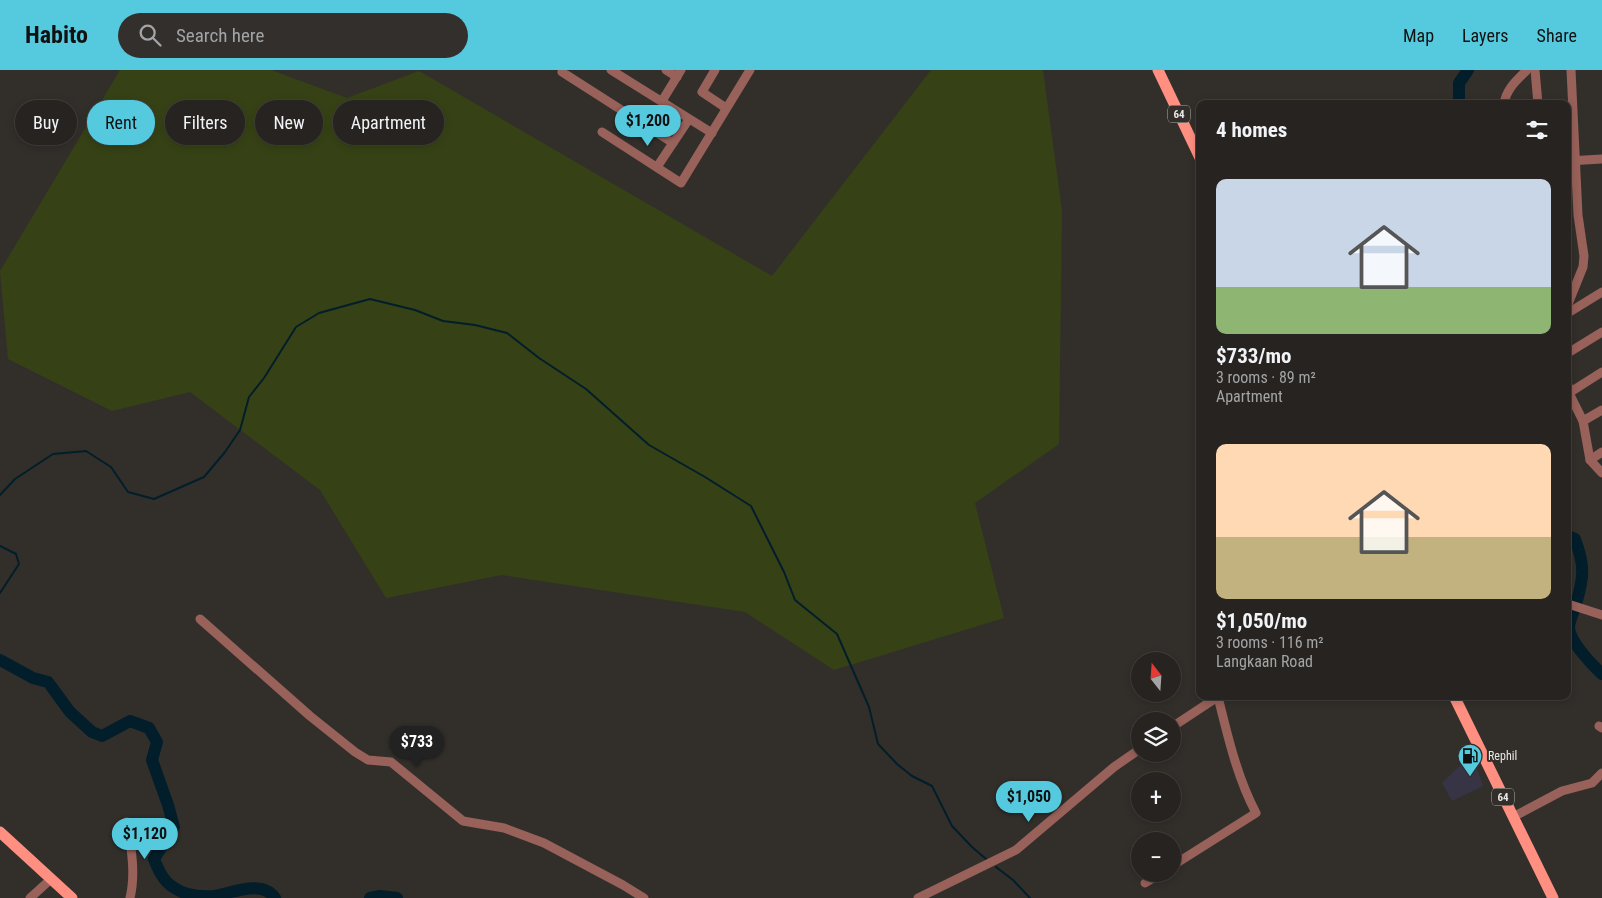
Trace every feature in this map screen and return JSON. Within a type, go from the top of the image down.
[{"type":"main road","name":"64","points":[[1158,70],[1196,150]]},
{"type":"main road","name":"64","points":[[1456,700],[1553,898]]},
{"type":"main road","points":[[0,832],[72,898]]},
{"type":"street","points":[[563,70],[562,72],[673,143]]},
{"type":"street","points":[[611,70],[712,133]]},
{"type":"street","points":[[662,102],[679,73],[666,70]]},
{"type":"street","points":[[715,70],[702,92],[726,108]]},
{"type":"street","points":[[602,132],[681,183],[750,70]]},
{"type":"street","points":[[1504,100],[1505,95],[1511,86],[1527,70]]},
{"type":"street","points":[[1535,70],[1538,100]]},
{"type":"street","points":[[1571,70],[1571,161],[1584,256],[1583,267],[1571,297]]},
{"type":"street","points":[[657,167],[689,119]]},
{"type":"street","points":[[1571,161],[1602,159]]},
{"type":"street","points":[[1571,311],[1602,292]]},
{"type":"street","points":[[1571,351],[1602,332]]},
{"type":"street","points":[[1571,388],[1602,372]]},
{"type":"street","points":[[1571,395],[1583,421],[1590,460],[1602,473]]},
{"type":"street","points":[[1583,421],[1602,410]]},
{"type":"street","points":[[1590,460],[1602,452]]},
{"type":"street","points":[[1571,605],[1598,613]]},
{"type":"street","points":[[200,619],[310,716],[355,752],[368,760],[391,762],[463,820],[504,828],[544,843],[644,898]]},
{"type":"street","points":[[1181,721],[1212,700]]},
{"type":"street","points":[[1181,860],[1256,813],[1247,796],[1231,749],[1219,700]]},
{"type":"street","points":[[918,898],[1016,850],[1114,767],[1131,755]]},
{"type":"street","points":[[1513,817],[1562,791],[1592,783],[1602,773]]},
{"type":"street","points":[[127,822],[133,861],[133,887],[130,898]]},
{"type":"street","points":[[30,898],[51,879]]},
{"type":"shaded area","name":"Rephil","points":[[1472,754],[1483,786],[1452,801],[1442,783]]},
{"type":"green space","points":[[120,70],[271,70],[347,98],[419,71],[772,276],[931,70],[1043,70],[1062,211],[1059,444],[975,503],[1004,618],[834,670],[745,612],[501,575],[386,598],[320,490],[190,392],[112,411],[8,359],[0,271],[75,145],[77,145],[87,125],[87,145],[155,145],[155,100],[102,100]]},
{"type":"waterway","points":[[1459,100],[1459,83],[1468,70]]},
{"type":"waterway","points":[[0,495],[15,479],[53,454],[86,451],[111,467],[128,492],[154,499],[204,477],[240,430],[249,397],[264,378],[296,327],[319,313],[370,299],[415,310],[443,321],[475,325],[507,333],[539,358],[586,389],[649,445],[751,506],[784,572],[795,600],[837,634],[869,707],[878,744],[897,764],[912,776],[932,786],[952,826],[986,859]]},
{"type":"waterway","points":[[1571,537],[1575,539],[1582,564],[1579,595],[1571,620]]},
{"type":"waterway","points":[[0,546],[16,554],[19,564],[0,593]]},
{"type":"waterway","points":[[1571,635],[1581,652],[1602,674]]},
{"type":"waterway","points":[[0,660],[33,678],[48,682],[70,712],[92,732],[102,736],[130,721],[149,728],[157,742],[152,760],[174,827],[154,859],[166,882],[177,890],[198,896],[214,896],[255,888],[263,889],[275,898]]},
{"type":"waterway","points":[[996,867],[1013,880],[1030,898]]},
{"type":"waterway","points":[[370,898],[380,896],[397,898]]},
{"type":"place","name":"Rephil","points":[[1470,777]]}]
